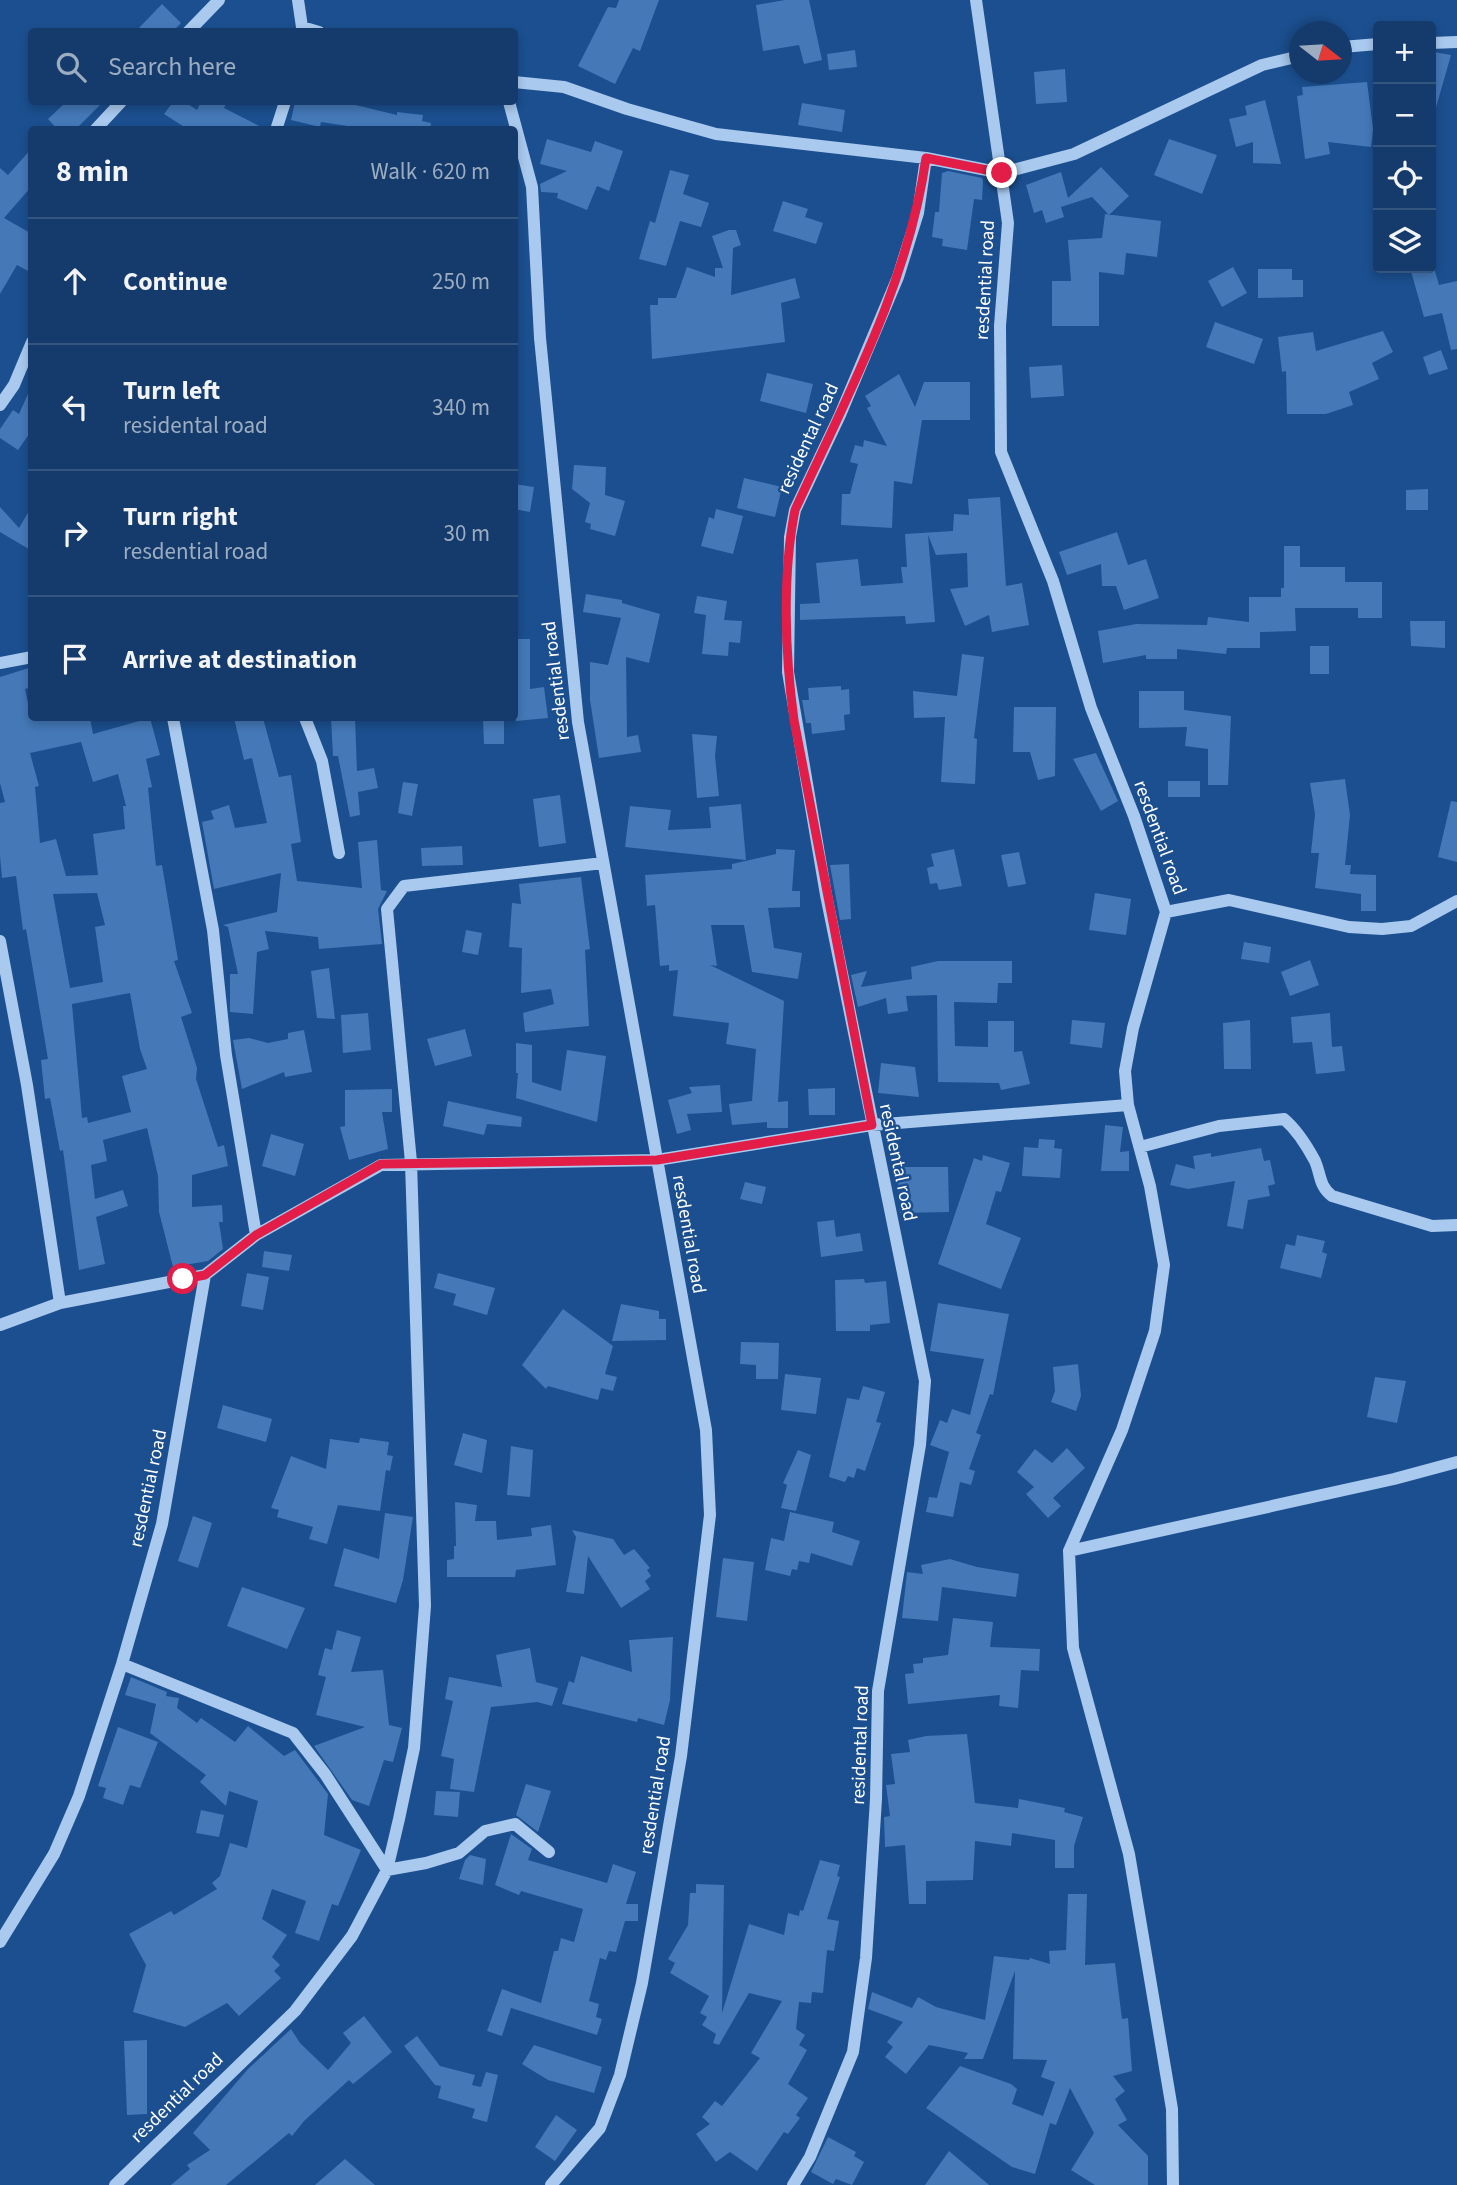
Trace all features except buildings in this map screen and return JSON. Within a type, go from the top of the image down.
[{"type":"street","points":[[192,28],[219,0]]},
{"type":"street","points":[[298,0],[302,28]]},
{"type":"street","name":"resdential road","points":[[976,0],[1008,223],[1000,326],[1001,452],[1053,581],[1091,708],[1134,816],[1167,912],[1133,1028],[1125,1071],[1128,1105],[1140,1147],[1164,1265],[1155,1331],[1122,1430],[1069,1551]]},
{"type":"street","points":[[1436,43],[1457,42]]},
{"type":"street","points":[[1352,46],[1373,44]]},
{"type":"street","points":[[518,82],[564,87],[627,109],[716,134],[926,158],[1002,173],[1074,154],[1262,65],[1289,59]]},
{"type":"street","points":[[99,126],[118,105]]},
{"type":"street","points":[[277,126],[284,105]]},
{"type":"street","name":"resdential road","points":[[510,105],[515,126]]},
{"type":"street","name":"resdential road","points":[[518,135],[532,187],[540,338],[578,722],[706,1430],[710,1515],[681,1756],[642,1983],[620,2075],[600,2128],[551,2185]]},
{"type":"street","name":"residental road","points":[[793,2185],[810,2157],[853,2052],[866,1958],[876,1799],[878,1691],[920,1445],[925,1381],[872,1125],[794,720],[788,672],[790,537],[795,510],[870,347],[898,278],[918,213],[926,158]]},
{"type":"street","points":[[0,405],[15,385],[28,352]]},
{"type":"street","points":[[0,663],[28,658]]},
{"type":"street","points":[[174,721],[214,930],[226,1055],[256,1235]]},
{"type":"street","points":[[306,721],[322,761],[339,853]]},
{"type":"street","name":"resdential road","points":[[115,2185],[295,2011],[352,1936],[387,1870],[414,1748],[425,1606],[411,1162],[387,909],[404,886],[603,863]]},
{"type":"street","points":[[1167,912],[1228,900],[1349,928],[1382,929],[1411,926],[1457,901]]},
{"type":"street","points":[[0,941],[27,1085],[60,1303]]},
{"type":"street","points":[[0,1325],[60,1303],[205,1275],[256,1235],[381,1164],[657,1160],[872,1125],[1128,1105]]},
{"type":"street","points":[[1140,1147],[1219,1126],[1284,1119],[1294,1128],[1316,1163],[1321,1185],[1332,1196],[1432,1226],[1457,1225]]},
{"type":"street","name":"resdential road","points":[[0,1942],[54,1854],[79,1796],[122,1664],[162,1524],[205,1275]]},
{"type":"street","points":[[1173,2185],[1172,2109],[1129,1854],[1073,1648],[1069,1551],[1394,1479],[1457,1462]]},
{"type":"street","points":[[122,1664],[293,1733],[324,1774],[387,1870],[426,1863],[459,1853],[485,1831],[515,1824],[549,1852]]},
{"type":"route","points":[[183,1279],[205,1275],[256,1235],[381,1164],[657,1160],[872,1125],[794,720],[788,672],[790,537],[795,510],[840,415],[898,278],[918,213],[926,158],[1002,173]]}]
